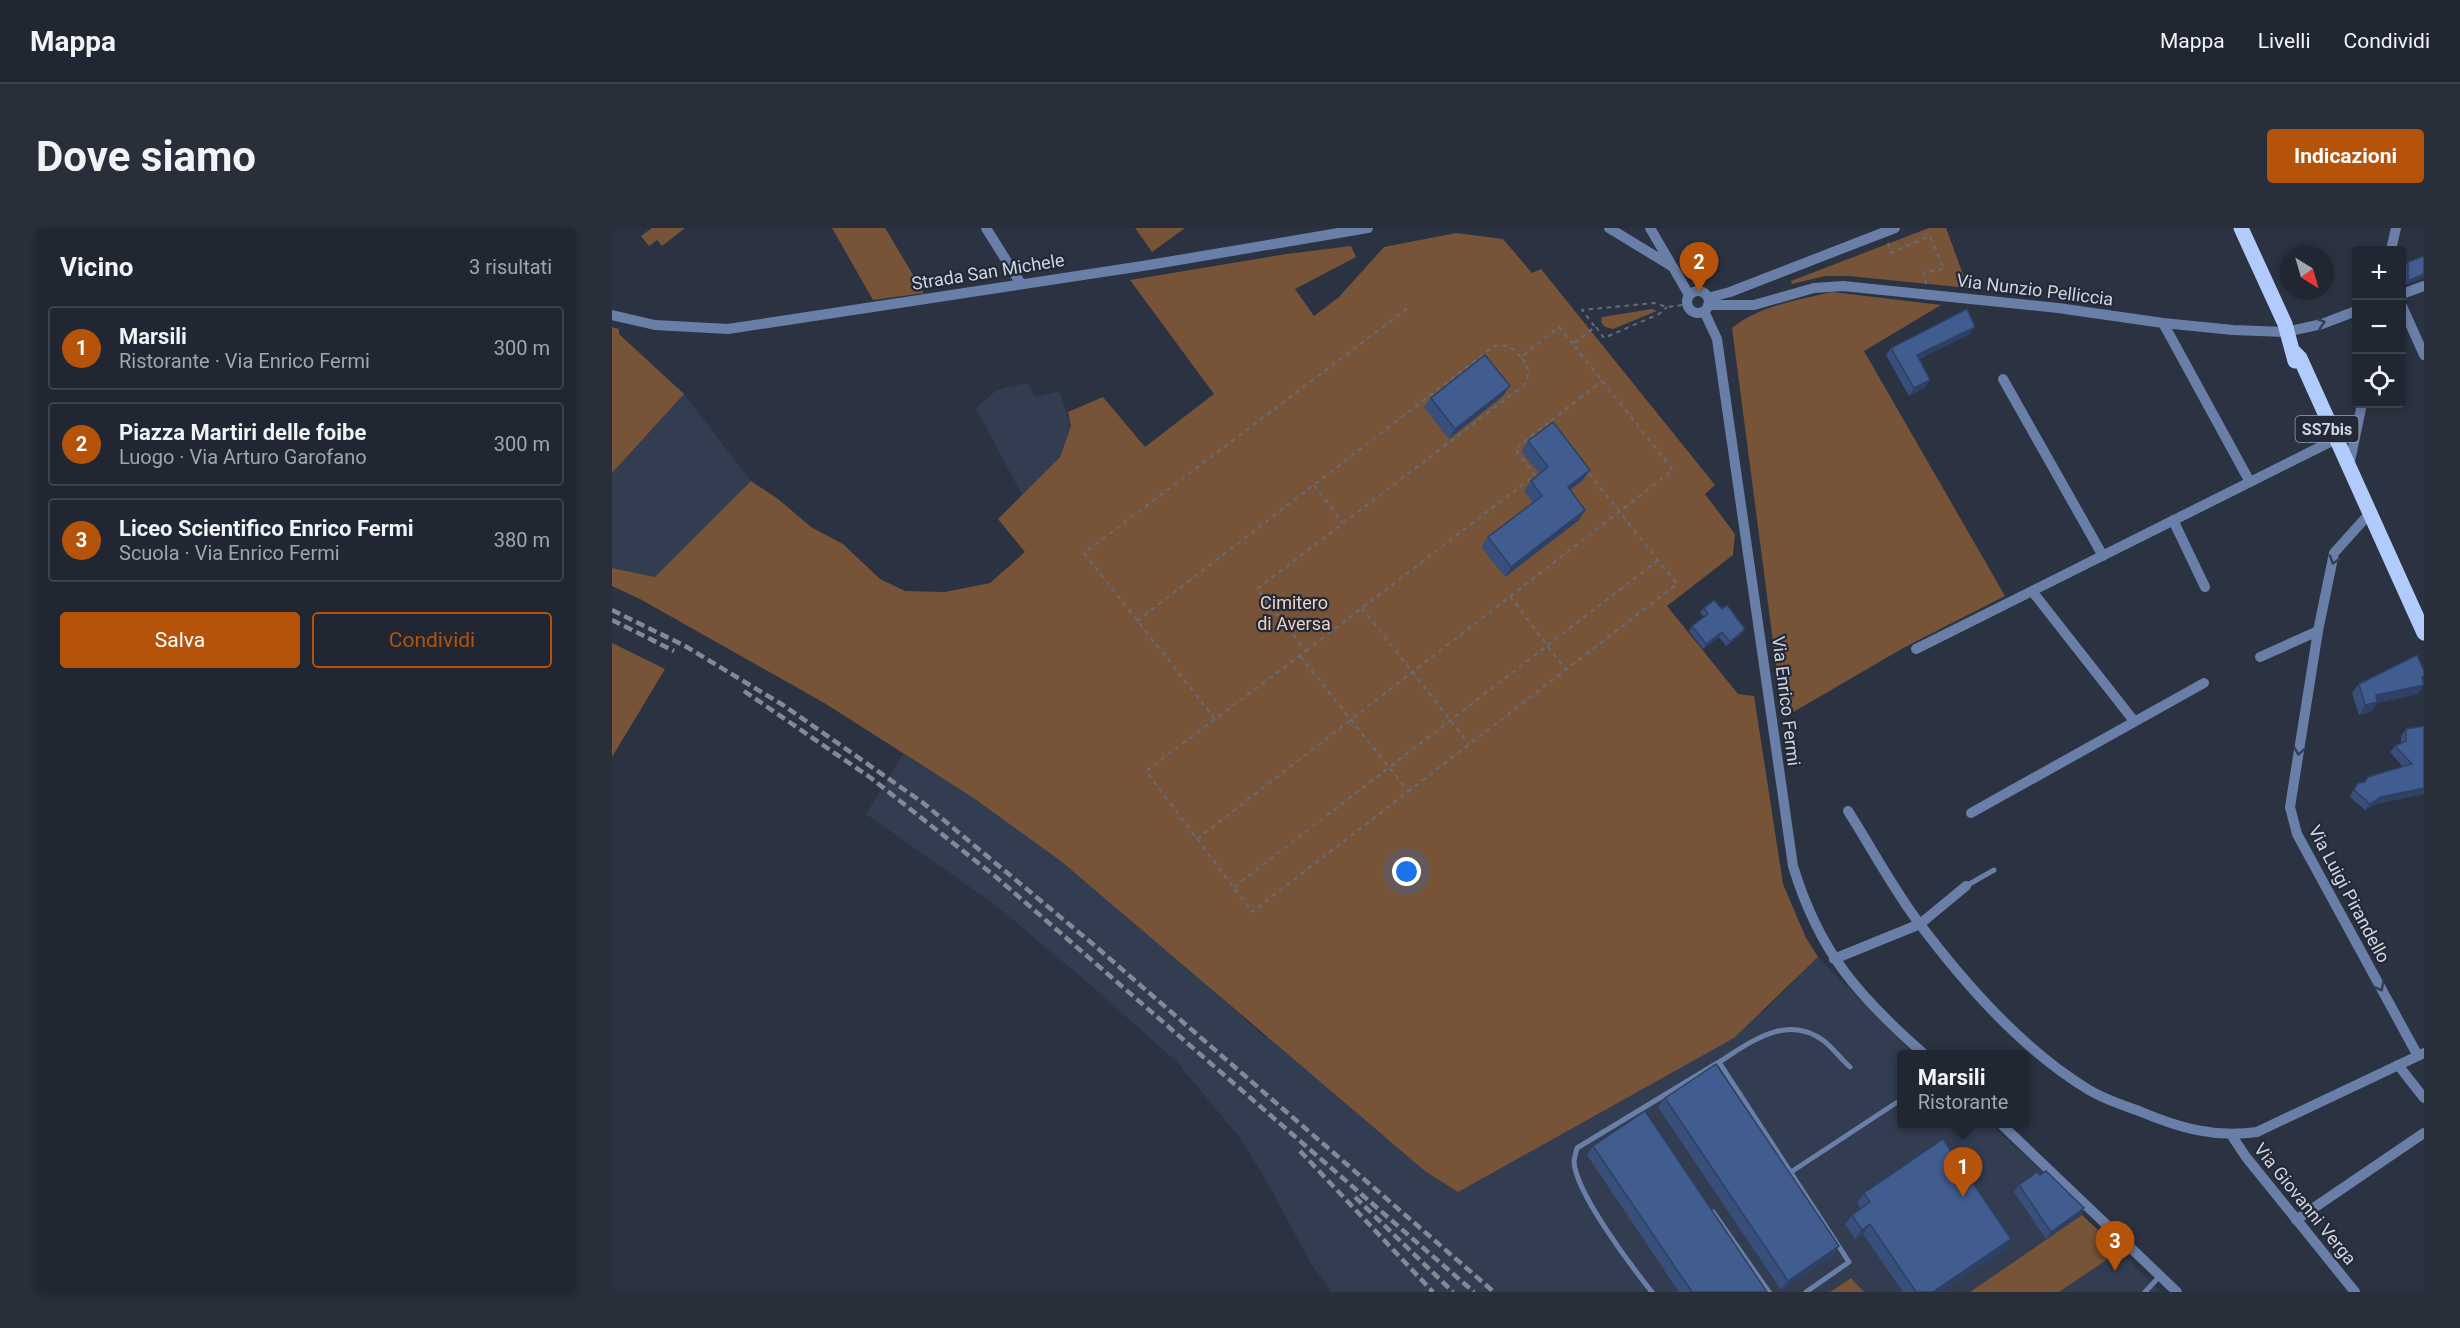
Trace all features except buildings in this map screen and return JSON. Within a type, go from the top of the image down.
[{"type":"main road","name":"SS7bis","points":[[2234,228],[2280,327],[2285,332],[2295,360],[2357,496],[2366,509],[2424,633]]},
{"type":"main road","name":"SS7bis","points":[[2241,228],[2285,324],[2285,332]]},
{"type":"main road","name":"SS7bis","points":[[2294,352],[2300,358],[2364,499],[2366,509]]},
{"type":"street","points":[[986,228],[1021,284]]},
{"type":"street","name":"Strada San Michele","points":[[612,315],[655,325],[728,328],[1368,228]]},
{"type":"street","points":[[1609,228],[1673,267]]},
{"type":"street","points":[[1650,228],[1673,267],[1694,312],[1730,292],[1895,228]]},
{"type":"street","points":[[2392,246],[2396,228]]},
{"type":"street","name":"Via Nunzio Pelliccia","points":[[1707,305],[1754,305],[1783,295],[1828,286],[2058,308],[2163,323],[2285,332],[2322,324],[2352,313]]},
{"type":"street","points":[[2406,293],[2424,286]]},
{"type":"street","points":[[1688,300],[1694,291],[1701,291],[1707,305]]},
{"type":"street","name":"Via Enrico Fermi","points":[[1707,305],[1717,339],[1793,866],[1804,904],[1834,959],[1852,984],[1919,1050]]},
{"type":"street","points":[[2406,315],[2424,355]]},
{"type":"street","points":[[2163,323],[2250,482]]},
{"type":"street","points":[[2003,379],[2103,556]]},
{"type":"street","points":[[2349,467],[2361,408]]},
{"type":"street","points":[[1916,649],[2332,441]]},
{"type":"street","name":"Via Luigi Pirandello","points":[[2366,509],[2334,553],[2318,631],[2290,807],[2291,820],[2421,1055]]},
{"type":"street","points":[[2174,520],[2205,586]]},
{"type":"street","points":[[2032,591],[2134,721]]},
{"type":"street","points":[[2260,657],[2318,631]]},
{"type":"street","points":[[1971,813],[2204,683]]},
{"type":"street","points":[[1848,811],[1920,924],[1993,1011],[2042,1059],[2091,1092],[2162,1121],[2199,1131],[2232,1136],[2258,1132],[2421,1055]]},
{"type":"street","points":[[1834,959],[1920,924],[1966,886]]},
{"type":"street","points":[[2398,1065],[2424,1098]]},
{"type":"street","points":[[2005,1128],[2177,1292]]},
{"type":"street","points":[[2296,1220],[2424,1133]]},
{"type":"street","name":"Via Giovanni Verga","points":[[2232,1136],[2246,1157],[2355,1292]]},
{"type":"lane","points":[[1966,886],[1994,870]]},
{"type":"lane","points":[[1652,1292],[1625,1257],[1584,1192],[1574,1162],[1577,1148],[1758,1038],[1782,1028],[1801,1029],[1823,1041],[1850,1067]]},
{"type":"lane","points":[[1719,1062],[1849,1262],[1806,1292]]},
{"type":"lane","points":[[1791,1172],[1897,1103]]},
{"type":"lane","points":[[1641,1110],[1648,1119]]},
{"type":"lane","points":[[1708,1206],[1769,1292]]},
{"type":"lane","points":[[2145,1292],[2160,1276]]},
{"type":"path","points":[[1883,232],[1891,253],[1930,236],[1944,270],[1924,272],[1926,286],[1921,286],[1919,293]]},
{"type":"path","points":[[1667,307],[1654,303],[1582,310],[1604,338],[1659,314],[1667,307],[1688,300]]},
{"type":"path","points":[[1215,719],[1084,553],[1408,308]]},
{"type":"path","points":[[1197,839],[1673,470],[1559,327],[1521,357]]},
{"type":"path","points":[[1573,344],[1595,327]]},
{"type":"path","points":[[1137,621],[1478,357],[1494,346],[1503,344],[1513,347],[1529,367],[1529,378],[1523,386],[1257,589],[1306,651]]},
{"type":"path","points":[[1478,357],[1484,365]]},
{"type":"path","points":[[1584,467],[1677,584],[1252,912],[1146,771],[1535,475],[1515,449],[1602,381]]},
{"type":"path","points":[[1502,389],[1508,397]]},
{"type":"path","points":[[1548,423],[1556,432]]},
{"type":"path","points":[[1313,484],[1343,523]]},
{"type":"path","points":[[1234,887],[1658,560]]},
{"type":"path","points":[[1510,596],[1565,669]]},
{"type":"path","points":[[1362,608],[1469,744]]},
{"type":"path","points":[[1300,656],[1408,791]]},
{"type":"shaded area","points":[[1027,383],[1035,397],[1059,391],[1071,426],[1060,457],[1022,495],[976,408],[997,390]]},
{"type":"shaded area","points":[[684,394],[751,481],[655,577],[612,568],[612,473]]},
{"type":"shaded area","points":[[903,754],[975,799],[1062,862],[1194,973],[1265,1037],[1763,1012],[1818,957],[1910,1050],[1897,1050],[1897,1128],[1994,1128],[2085,1209],[2082,1215],[1970,1292],[1864,1292],[1851,1278],[1830,1292],[1332,1292],[1310,1262],[1265,1178],[1239,1137],[1177,1062],[1086,981],[994,904],[866,814]]},
{"type":"shaded area","points":[[2120,1251],[2161,1292],[2059,1292]]},
{"type":"green space","points":[[652,228],[685,228],[662,246],[657,240],[649,246],[641,236]]},
{"type":"green space","points":[[832,228],[885,228],[924,293],[873,300]]},
{"type":"green space","points":[[1135,228],[1185,228],[1152,252]]},
{"type":"green space","points":[[1929,228],[1946,228],[1968,288],[1849,276],[1825,276],[1792,284],[1791,281]]},
{"type":"green space","name":"Cimitero di Aversa","points":[[1456,233],[1503,239],[1532,273],[1541,269],[1715,485],[1705,494],[1735,534],[1733,555],[1667,606],[1738,694],[1754,696],[1783,884],[1806,938],[1818,957],[1734,1038],[1458,1192],[1425,1171],[1062,862],[975,799],[826,704],[640,599],[612,586],[612,568],[655,577],[751,481],[778,499],[811,527],[843,544],[880,579],[905,591],[945,592],[990,583],[1025,552],[998,519],[1060,457],[1071,426],[1068,412],[1103,397],[1145,447],[1214,394],[1130,280],[1287,254],[1351,246],[1356,257],[1295,289],[1314,316],[1339,297],[1384,247]]},
{"type":"green space","points":[[1832,292],[1941,305],[1864,351],[2005,596],[1905,647],[1783,718],[1732,328],[1754,314],[1767,309]]},
{"type":"green space","points":[[1652,309],[1657,311],[1613,329],[1605,327],[1601,322],[1602,317]]},
{"type":"green space","points":[[612,327],[619,329],[619,334],[684,394],[612,473]]},
{"type":"green space","points":[[612,643],[665,669],[612,757]]},
{"type":"green space","points":[[2082,1215],[2120,1251],[2059,1292],[1970,1292]]},
{"type":"green space","points":[[1851,1278],[1864,1292],[1830,1292]]},
{"type":"railway","points":[[612,610],[685,646],[783,705],[922,802],[1094,945],[1494,1292]]},
{"type":"railway","points":[[612,620],[674,651]]},
{"type":"railway","points":[[744,691],[871,778],[996,877],[1474,1292]]},
{"type":"railway","points":[[1300,1151],[1433,1292]]},
{"type":"railway","points":[[1355,1197],[1453,1292]]},
{"type":"place","name":"Piazza Martiri delle foibe","points":[[1699,292]]},
{"type":"place","name":"Marsili","points":[[1963,1197]]},
{"type":"place","name":"Liceo Scientifico Enrico Fermi","points":[[2115,1271]]}]
